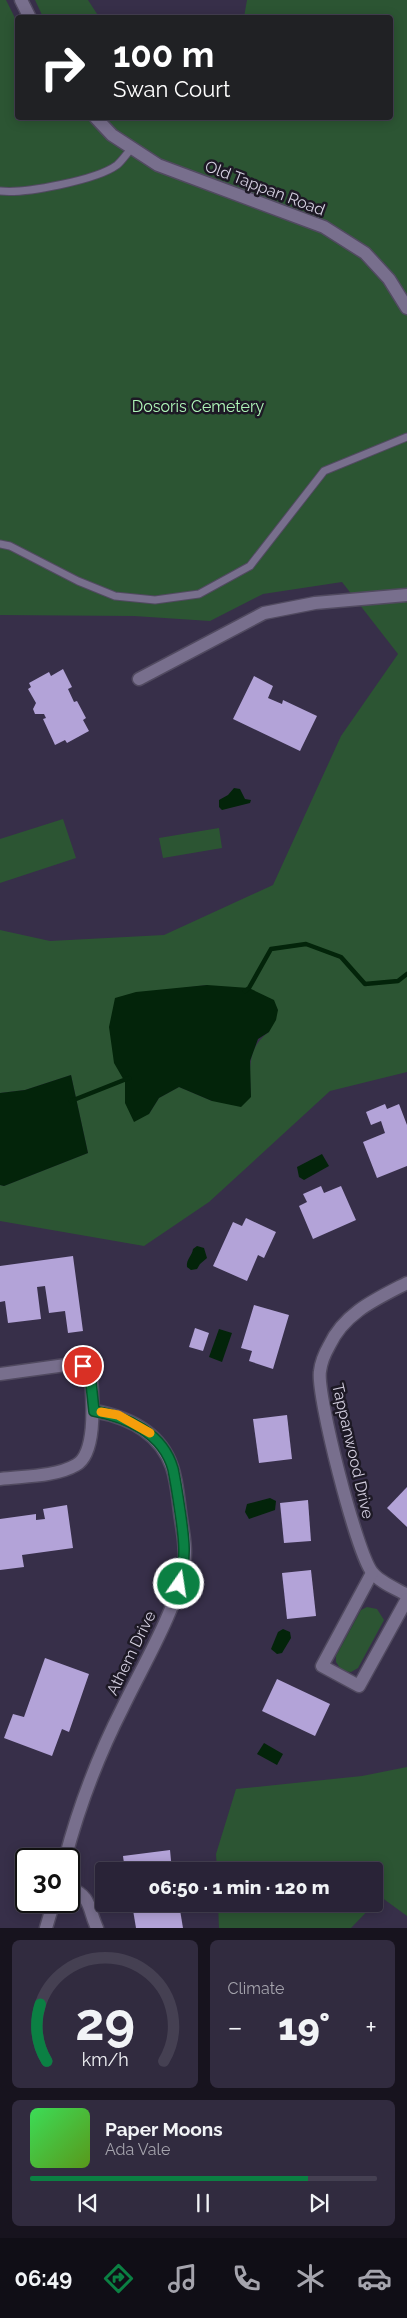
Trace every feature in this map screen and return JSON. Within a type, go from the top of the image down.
[{"type":"street","points":[[21,0],[28,15]]},
{"type":"street","name":"Old Tappan Road","points":[[98,120],[112,135],[158,165],[324,227],[366,253],[389,279],[407,308]]},
{"type":"street","points":[[139,679],[264,613],[315,603],[407,595]]},
{"type":"street","name":"Tappanwood Drive","points":[[372,1573],[355,1532],[322,1398],[320,1371],[328,1346],[338,1328],[356,1312],[407,1283]]},
{"type":"street","points":[[0,1374],[73,1364],[83,1366],[90,1373],[94,1411],[87,1451],[77,1464],[55,1472],[0,1479]]},
{"type":"street","name":"Athem Drive","points":[[68,1848],[89,1780],[173,1602],[184,1565],[185,1546],[175,1481],[172,1467],[165,1452],[152,1434],[118,1415],[94,1411]]},
{"type":"street","points":[[407,1595],[372,1573],[322,1666],[359,1686],[407,1599]]},
{"type":"street","points":[[80,1893],[89,1901],[97,1928]]},
{"type":"street","points":[[46,1928],[50,1913]]},
{"type":"lane","points":[[0,191],[10,192],[51,186],[102,173],[117,165],[132,148]]},
{"type":"lane","points":[[0,544],[10,546],[78,581],[116,596],[155,600],[199,594],[250,566],[324,471],[407,437]]},
{"type":"green space","name":"Dosoris Cemetery","points":[[0,0],[6,0],[15,18],[15,120],[393,120],[393,15],[244,15],[247,0],[407,0],[407,1072],[330,1091],[209,1202],[144,1246],[0,1221],[0,1185],[4,1186],[88,1153],[71,1075],[25,1090],[0,1093],[0,930],[50,941],[164,935],[273,885],[341,736],[398,654],[342,582],[263,594],[210,621],[134,616],[0,615]],"holes":[[[207,985],[269,1032],[256,1045],[251,1061],[251,1097],[212,1101],[179,1087],[159,1098],[149,1114],[125,1103],[125,1082],[175,989]]]},
{"type":"green space","points":[[35,0],[88,0],[98,15],[42,15]]},
{"type":"green space","points":[[63,819],[76,858],[0,883],[0,839]]},
{"type":"green space","points":[[219,828],[222,848],[163,858],[159,838]]},
{"type":"green space","points":[[367,1607],[377,1609],[384,1620],[358,1668],[351,1672],[342,1671],[336,1662],[336,1656],[361,1610]]},
{"type":"green space","points":[[407,1767],[407,1916],[383,1898],[383,1862],[216,1862],[216,1854],[236,1789],[362,1776]]},
{"type":"green space","points":[[218,1912],[366,1912],[351,1928],[219,1928]]},
{"type":"shaded area","points":[[234,788],[240,789],[245,799],[251,800],[250,803],[222,810],[219,807],[219,800],[228,795]]},
{"type":"shaded area","points":[[207,985],[249,988],[274,1000],[278,1010],[276,1020],[269,1032],[258,1039],[250,1061],[251,1097],[241,1107],[212,1101],[179,1087],[159,1098],[149,1114],[134,1122],[125,1103],[125,1082],[114,1063],[109,1027],[115,998],[136,992]]},
{"type":"shaded area","points":[[71,1075],[88,1153],[4,1186],[0,1185],[0,1093],[25,1090]]},
{"type":"shaded area","points":[[322,1154],[329,1166],[304,1180],[299,1177],[297,1167]]},
{"type":"shaded area","points":[[197,1246],[204,1248],[207,1258],[197,1269],[191,1270],[187,1267],[187,1262],[193,1249]]},
{"type":"shaded area","points":[[219,1329],[232,1333],[222,1362],[209,1357]]},
{"type":"shaded area","points":[[270,1498],[276,1501],[275,1510],[249,1519],[245,1512],[247,1504]]},
{"type":"shaded area","points":[[283,1629],[290,1632],[291,1638],[282,1653],[277,1654],[271,1649],[278,1632]]},
{"type":"shaded area","points":[[264,1743],[283,1754],[277,1765],[257,1754]]},
{"type":"building","points":[[63,669],[72,687],[68,689],[74,702],[77,701],[86,718],[83,720],[89,731],[67,743],[65,740],[55,745],[43,719],[46,718],[44,714],[35,714],[33,709],[36,703],[28,689],[31,687],[29,683],[49,672],[51,676]]},
{"type":"building","points":[[254,676],[273,686],[268,698],[282,704],[283,700],[317,716],[300,751],[233,719]]},
{"type":"building","points":[[385,1104],[387,1109],[399,1104],[407,1125],[407,1166],[377,1178],[363,1142],[385,1133],[381,1121],[371,1125],[366,1112]]},
{"type":"building","points":[[321,1186],[324,1193],[341,1186],[356,1220],[313,1239],[299,1206],[307,1202],[303,1194]]},
{"type":"building","points":[[246,1218],[276,1232],[264,1258],[258,1255],[247,1281],[213,1266],[233,1222],[242,1226]]},
{"type":"building","points":[[73,1256],[83,1331],[68,1333],[65,1311],[49,1313],[45,1286],[37,1287],[41,1319],[8,1323],[5,1301],[0,1302],[0,1266]]},
{"type":"building","points":[[254,1305],[289,1315],[273,1369],[249,1361],[252,1351],[241,1348]]},
{"type":"building","points":[[195,1328],[209,1333],[203,1351],[189,1347]]},
{"type":"building","points":[[287,1415],[292,1459],[259,1463],[253,1419]]},
{"type":"building","points":[[407,1487],[407,1527],[387,1508]]},
{"type":"building","points":[[308,1500],[311,1541],[284,1543],[280,1503]]},
{"type":"building","points":[[67,1505],[73,1548],[22,1555],[24,1567],[0,1570],[0,1519],[36,1514],[36,1520],[45,1519],[43,1509]]},
{"type":"building","points":[[311,1570],[316,1616],[287,1619],[282,1573]]},
{"type":"building","points":[[45,1658],[89,1674],[69,1732],[62,1729],[52,1756],[4,1738],[13,1714],[24,1717]]},
{"type":"building","points":[[277,1679],[330,1704],[315,1736],[262,1711]]},
{"type":"building","points":[[170,1850],[171,1862],[124,1862],[123,1856]]},
{"type":"building","points":[[133,1912],[180,1912],[183,1928],[136,1928]]},
{"type":"waterway","points":[[245,991],[249,988],[271,949],[306,944],[341,957],[365,984],[398,981],[407,974]]},
{"type":"waterway","points":[[71,1101],[129,1078]]},
{"type":"slow traffic","points":[[101,1412],[118,1415],[150,1433]]},
{"type":"route","points":[[83,1366],[90,1373],[94,1411],[118,1415],[152,1434],[165,1452],[172,1467],[185,1546],[184,1565],[179,1584]]}]
